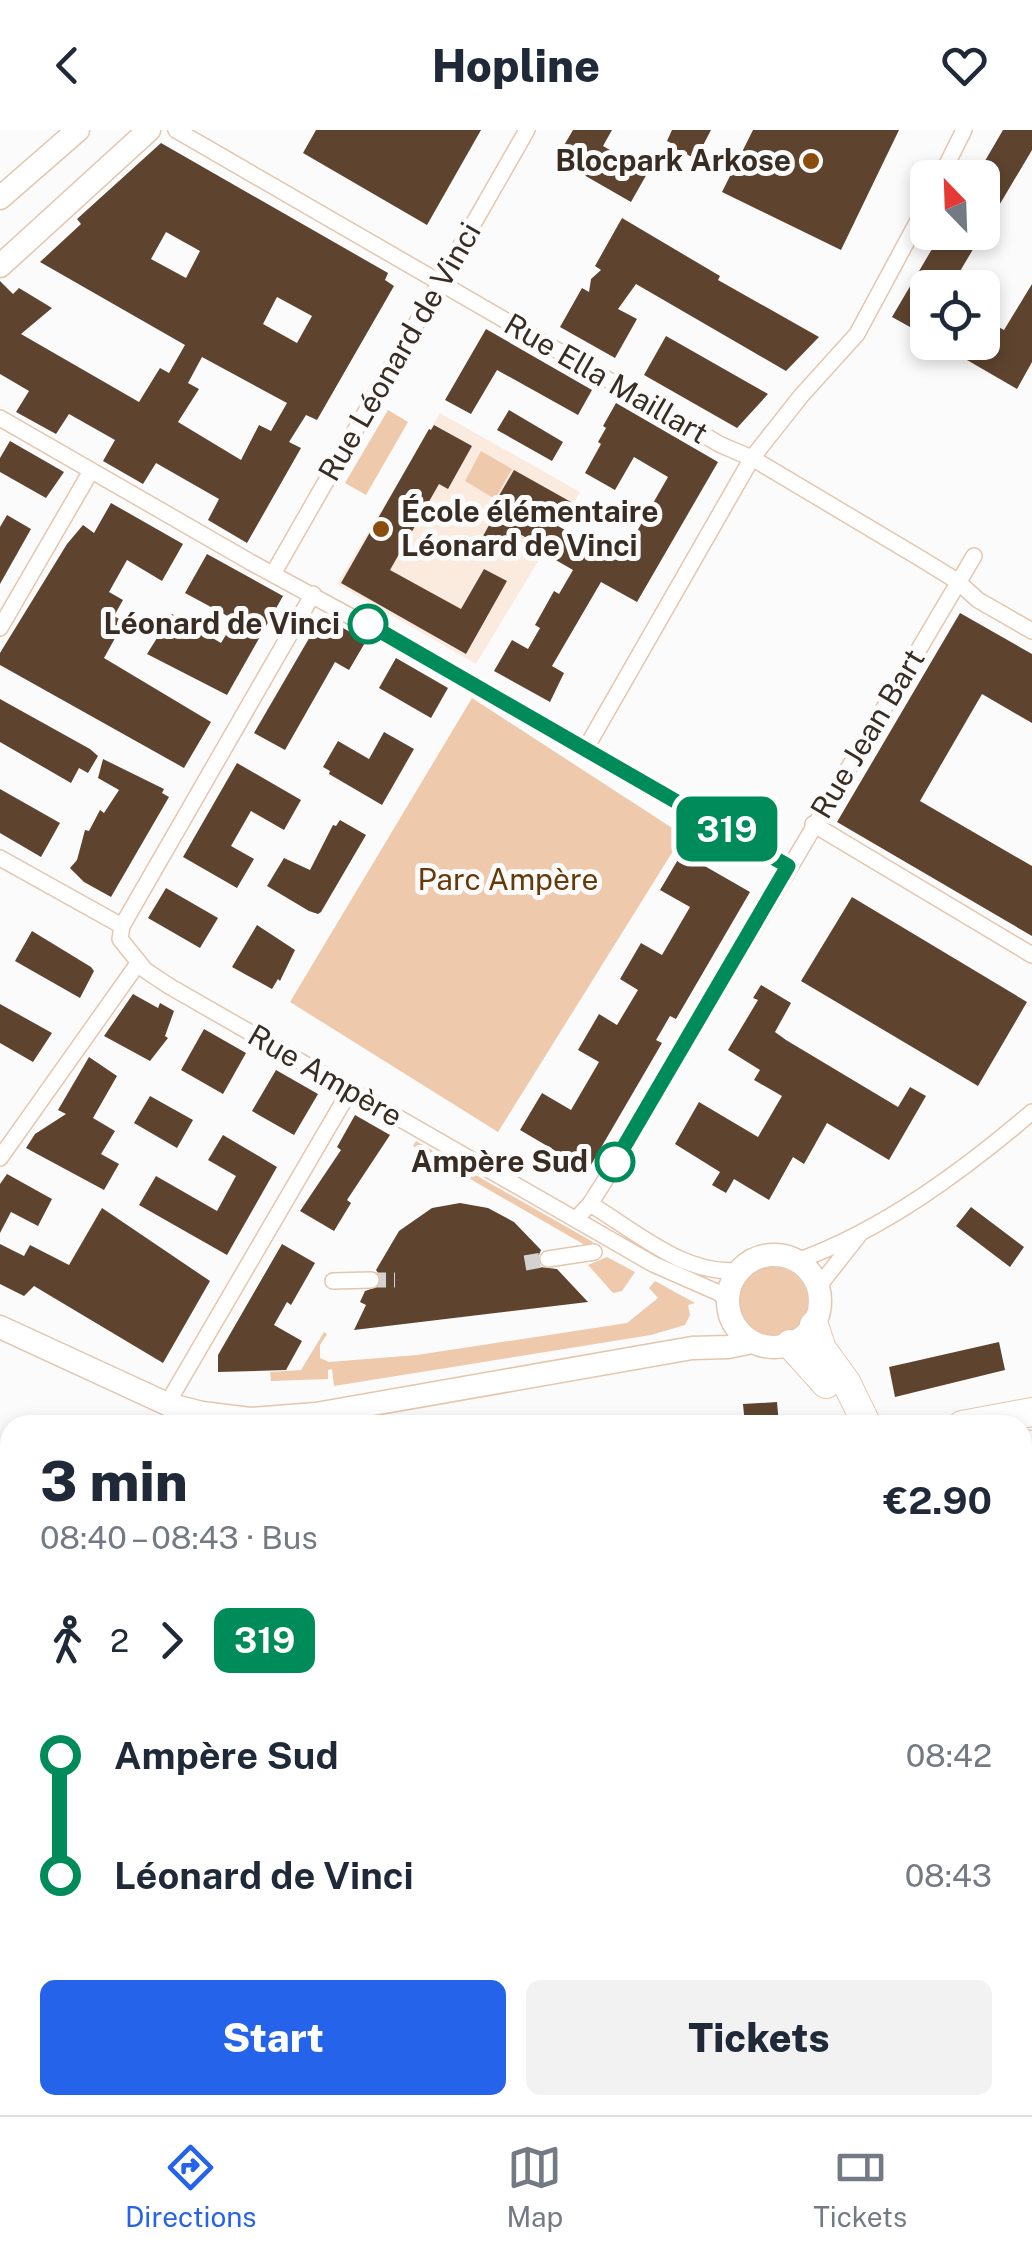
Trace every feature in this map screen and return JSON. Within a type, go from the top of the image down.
[{"type":"highway","points":[[814,1324],[822,1348],[846,1382],[861,1415]]},
{"type":"highway","points":[[790,1344],[827,1385],[845,1415]]},
{"type":"street","points":[[0,198],[78,130]]},
{"type":"street","points":[[0,266],[149,130]]},
{"type":"street","name":"Rue Ella Maillart","points":[[176,130],[722,445],[752,458],[1032,631]]},
{"type":"street","name":"Rue Léonard de Vinci","points":[[274,574],[528,130]]},
{"type":"street","points":[[949,160],[964,130]]},
{"type":"street","points":[[586,748],[752,458],[856,334],[910,235]]},
{"type":"street","points":[[0,418],[788,866]]},
{"type":"street","points":[[0,628],[91,471]]},
{"type":"street","name":"Rue Jean Bart","points":[[576,1219],[590,1204],[974,556]]},
{"type":"street","points":[[0,858],[122,926],[313,594]]},
{"type":"street","points":[[814,822],[1032,956]]},
{"type":"street","name":"Rue Ampère","points":[[122,926],[120,939],[145,970],[168,986],[653,1264],[719,1293],[728,1309]]},
{"type":"street","points":[[0,1158],[139,962]]},
{"type":"street","points":[[167,1404],[349,1092]]},
{"type":"street","points":[[797,1261],[861,1233],[972,1160],[1032,1112]]},
{"type":"street","points":[[590,1204],[696,1266],[718,1273],[739,1270],[766,1255],[797,1261],[810,1272],[818,1287],[820,1306],[814,1324],[790,1344],[771,1347],[752,1342],[743,1336],[728,1309]]},
{"type":"street","points":[[818,1287],[861,1233]]},
{"type":"street","points":[[548,1259],[594,1252]]},
{"type":"street","points":[[692,1348],[717,1332],[728,1309],[730,1284],[739,1270]]},
{"type":"street","points":[[333,1281],[371,1280]]},
{"type":"street","points":[[0,1326],[167,1404],[214,1415]]},
{"type":"street","points":[[302,1415],[692,1348],[752,1342]]},
{"type":"shaded area","points":[[440,413],[580,492],[476,664],[337,584]]},
{"type":"green space","points":[[388,410],[408,422],[366,495],[345,483]]},
{"type":"green space","points":[[481,451],[512,469],[495,499],[465,481]]},
{"type":"green space","name":"Parc Ampère","points":[[472,698],[683,835],[498,1132],[290,1002]]},
{"type":"green space","points":[[416,1141],[593,1242],[590,1248],[413,1146]]},
{"type":"green space","points":[[607,1257],[635,1272],[622,1291],[613,1293],[588,1265]]},
{"type":"green space","points":[[773,1267],[798,1277],[808,1302],[798,1327],[773,1337],[748,1327],[738,1302],[748,1277]]},
{"type":"green space","points":[[655,1281],[695,1303],[688,1305],[690,1315],[685,1325],[651,1335],[334,1386],[332,1369],[328,1370],[328,1379],[271,1381],[270,1372],[301,1370],[324,1332],[327,1334],[320,1345],[320,1358],[329,1362],[417,1355],[627,1323],[658,1298],[649,1288]]},
{"type":"building","points":[[316,130],[481,130],[427,225],[303,153]]},
{"type":"building","points":[[573,130],[612,130],[603,146],[648,172],[631,202],[556,159]]},
{"type":"building","points":[[672,130],[711,130],[696,159],[667,141]]},
{"type":"building","name":"Blocpark Arkose","points":[[753,130],[899,130],[841,250],[722,192]]},
{"type":"building","points":[[1003,130],[1032,130],[1032,150],[1000,204],[1000,160],[986,160]]},
{"type":"building","points":[[161,143],[388,273],[385,280],[394,286],[317,420],[306,415],[289,442],[301,448],[247,543],[208,520],[219,499],[156,463],[143,484],[103,461],[115,440],[69,414],[56,434],[16,412],[29,391],[0,374],[0,281],[13,294],[19,288],[52,308],[21,334],[139,402],[160,368],[169,373],[185,345],[40,262],[81,224],[77,219]],"holes":[[[166,232],[200,251],[186,278],[151,259]],[[277,297],[312,316],[297,343],[263,324]],[[202,357],[287,403],[271,431],[259,425],[241,460],[178,422],[199,389],[188,383]]]},
{"type":"building","points":[[622,218],[720,276],[718,280],[819,337],[786,371],[636,284],[618,309],[637,319],[615,358],[560,327],[582,288],[589,292],[591,279],[601,270],[595,266]]},
{"type":"building","points":[[931,250],[973,250],[961,270],[920,270]]},
{"type":"building","points":[[1032,284],[1032,362],[1017,389],[967,360],[1000,360],[1000,328],[1004,330]]},
{"type":"building","points":[[910,286],[910,327],[892,317]]},
{"type":"building","points":[[486,329],[592,390],[578,415],[497,370],[471,414],[445,400]]},
{"type":"building","points":[[666,336],[768,394],[737,428],[644,375]]},
{"type":"building","points":[[616,403],[718,462],[637,602],[601,582],[552,666],[564,673],[550,702],[494,671],[512,640],[528,649],[540,628],[535,625],[554,591],[559,594],[573,570],[518,533],[508,550],[483,536],[498,509],[493,506],[514,470],[571,502],[558,526],[620,561],[668,477],[634,457],[615,490],[585,473]]},
{"type":"building","points":[[509,410],[563,442],[552,461],[497,430]]},
{"type":"building","points":[[434,425],[472,446],[448,489],[439,484],[390,570],[461,609],[484,569],[507,581],[466,654],[341,583]]},
{"type":"building","points":[[10,441],[64,472],[46,498],[0,472],[0,458]]},
{"type":"building","points":[[111,503],[183,544],[162,581],[127,560],[109,592],[123,600],[114,616],[124,622],[104,658],[211,722],[184,768],[0,665],[0,653],[67,544],[83,525],[94,533]]},
{"type":"building","points":[[7,515],[31,529],[0,584],[0,527]]},
{"type":"building","points":[[207,554],[283,596],[227,695],[147,654],[172,614],[221,643],[235,620],[185,593]]},
{"type":"building","points":[[960,613],[1032,654],[1032,723],[982,694],[920,801],[1032,866],[1032,936],[837,822]]},
{"type":"building","points":[[322,616],[366,641],[349,670],[335,662],[285,750],[254,733]]},
{"type":"building","points":[[396,658],[448,688],[431,718],[379,688]]},
{"type":"building","points":[[0,699],[90,749],[98,756],[88,773],[79,768],[71,783],[0,742]]},
{"type":"building","points":[[384,732],[414,749],[382,805],[323,767],[338,741],[369,759]]},
{"type":"building","points":[[103,759],[164,789],[162,793],[169,797],[111,897],[84,882],[70,868],[77,860],[85,830],[89,831],[100,810],[104,813],[119,790],[98,778]]},
{"type":"building","points":[[237,763],[301,800],[284,830],[251,811],[231,846],[254,859],[237,888],[183,857]]},
{"type":"building","points":[[0,789],[60,823],[41,857],[0,833]]},
{"type":"building","points":[[340,820],[366,835],[321,912],[309,911],[267,886],[284,858],[310,870],[333,825]]},
{"type":"building","points":[[682,853],[750,892],[676,1019],[670,1016],[656,1040],[662,1043],[588,1170],[520,1130],[542,1093],[571,1110],[599,1062],[578,1050],[599,1014],[617,1025],[638,990],[620,979],[641,943],[662,955],[690,907],[660,890]]},
{"type":"building","points":[[166,888],[218,918],[200,948],[148,918]]},
{"type":"building","points":[[852,897],[1027,1002],[978,1086],[801,981]]},
{"type":"building","points":[[257,925],[295,950],[272,989],[232,967]]},
{"type":"building","points":[[32,931],[94,971],[80,998],[15,961]]},
{"type":"building","points":[[761,985],[791,1003],[775,1032],[786,1040],[898,1107],[910,1087],[926,1096],[889,1160],[827,1123],[804,1164],[793,1157],[769,1200],[734,1179],[726,1193],[712,1185],[720,1172],[675,1144],[699,1102],[758,1137],[782,1096],[754,1080],[760,1070],[728,1050],[758,1000],[753,998]]},
{"type":"building","points":[[133,994],[158,1008],[160,1003],[174,1011],[165,1036],[168,1038],[150,1061],[104,1036]]},
{"type":"building","points":[[0,1004],[52,1033],[33,1062],[0,1043]]},
{"type":"building","points":[[204,1029],[246,1053],[223,1094],[181,1070]]},
{"type":"building","points":[[89,1057],[117,1076],[93,1118],[115,1131],[101,1154],[119,1164],[104,1190],[26,1148],[35,1134],[66,1114],[58,1110]]},
{"type":"building","points":[[276,1070],[318,1094],[294,1135],[252,1111]]},
{"type":"building","points":[[150,1096],[193,1120],[177,1148],[134,1123]]},
{"type":"building","points":[[355,1115],[390,1135],[347,1200],[351,1203],[334,1231],[300,1211],[341,1150],[337,1147]]},
{"type":"building","points":[[223,1135],[277,1167],[227,1255],[139,1205],[156,1176],[217,1211],[236,1176],[208,1160]]},
{"type":"building","points":[[7,1174],[52,1199],[38,1226],[11,1212],[0,1233],[0,1184]]},
{"type":"building","points":[[460,1203],[488,1208],[514,1222],[541,1250],[537,1260],[540,1267],[557,1269],[588,1302],[354,1330],[366,1305],[360,1302],[365,1291],[380,1286],[382,1279],[376,1270],[399,1231],[432,1208]]},
{"type":"building","points":[[971,1207],[1024,1247],[1010,1267],[956,1226]]},
{"type":"building","points":[[102,1208],[210,1281],[163,1363],[34,1286],[24,1296],[0,1284],[0,1244],[24,1256],[30,1245],[69,1265]]},
{"type":"building","points":[[282,1244],[315,1263],[291,1305],[287,1302],[274,1325],[302,1341],[286,1370],[218,1372],[218,1355]]},
{"type":"building","points":[[999,1342],[1005,1370],[895,1397],[889,1367]]},
{"type":"building","points":[[777,1402],[778,1415],[744,1415],[743,1404]]},
{"type":"tunnel","points":[[525,1263],[548,1259]]},
{"type":"tunnel","points":[[371,1280],[395,1280]]},
{"type":"bus line","name":"319","points":[[368,624],[788,866],[615,1162]]},
{"type":"place","name":"Blocpark Arkose","points":[[811,161]]},
{"type":"place","name":"École élémentaire Léonard de Vinci","points":[[381,529]]},
{"type":"place","name":"Léonard de Vinci","points":[[368,624]]},
{"type":"place","name":"Ampère Sud","points":[[615,1162]]}]
